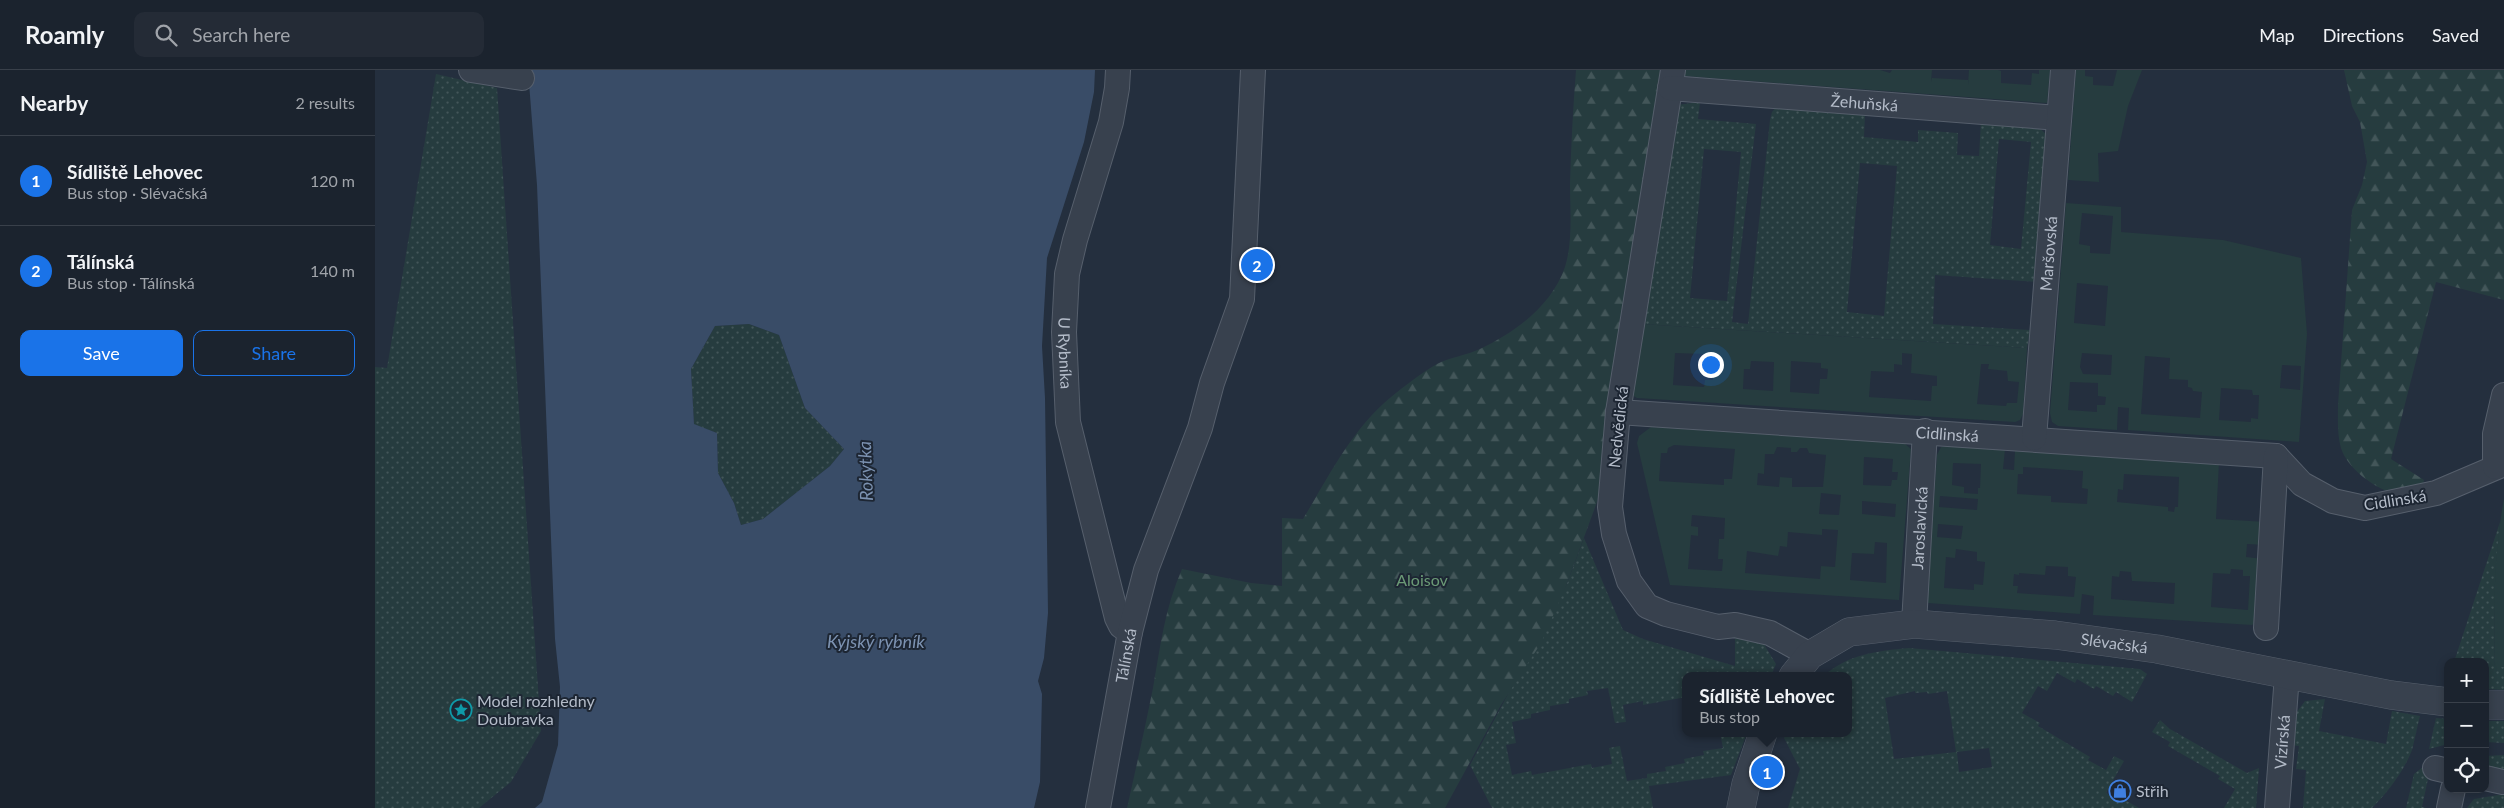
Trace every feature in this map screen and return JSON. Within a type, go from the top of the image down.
[{"type":"street","points":[[471,70],[522,78]]},
{"type":"street","name":"U Rybníka","points":[[1118,70],[1111,122],[1075,240],[1067,274],[1064,332],[1068,422],[1117,618],[1121,626],[1130,632]]},
{"type":"street","name":"Tálínská","points":[[1098,808],[1130,632],[1149,562],[1200,428],[1212,383],[1242,299],[1253,70]]},
{"type":"street","name":"Maršovská","points":[[2034,438],[2063,70]]},
{"type":"street","name":"Žehuňská","points":[[1672,79],[2059,118]]},
{"type":"street","name":"Nedvědická","points":[[1672,79],[1618,412],[1610,507],[1619,556],[1629,581],[1647,606],[1666,614],[1718,627],[1735,625],[1770,633],[1810,655]]},
{"type":"street","points":[[2500,466],[2495,434],[2504,395]]},
{"type":"street","name":"Cidlinská","points":[[1618,412],[2034,438],[2276,456],[2303,484],[2333,501],[2365,508],[2436,493],[2500,466]]},
{"type":"street","name":"Jaroslavická","points":[[1914,624],[1925,431]]},
{"type":"street","points":[[2266,628],[2276,456]]},
{"type":"street","name":"Slévačská","points":[[1796,672],[1810,655],[1849,632],[1914,624],[2055,635],[2157,649],[2391,695],[2444,702]]},
{"type":"street","name":"Vizírská","points":[[2277,808],[2287,675]]},
{"type":"street","points":[[2489,705],[2504,705]]},
{"type":"street","points":[[1741,808],[1746,784],[1762,737]]},
{"type":"street","points":[[2489,779],[2503,782]]},
{"type":"street","points":[[2449,808],[2452,793]]},
{"type":"green space","name":"Aloisov","points":[[1576,70],[1665,70],[1600,494],[1566,586],[1541,643],[1501,705],[1445,808],[1127,808],[1164,628],[1171,598],[1182,569],[1251,583],[1282,586],[1282,518],[1303,519],[1342,454],[1364,424],[1391,397],[1431,368],[1442,362],[1480,349],[1519,326],[1542,305],[1559,281],[1568,257],[1570,236],[1570,170]]},
{"type":"green space","points":[[1685,70],[1880,70],[1890,73],[1892,70],[1932,70],[1931,82],[1932,78],[1968,80],[1968,85],[1969,70],[1998,70],[2001,71],[2001,83],[2031,85],[2032,73],[2039,74],[2039,70],[2050,70],[2047,103],[1684,76]]},
{"type":"green space","points":[[2076,70],[2085,70],[2085,76],[2093,77],[2093,85],[2113,86],[2117,70],[2142,70],[2128,106],[2118,151],[2098,153],[2099,182],[2068,180]]},
{"type":"green space","points":[[2344,70],[2504,70],[2504,300],[2436,282],[2391,459],[2424,480],[2420,497],[2396,494],[2370,482],[2349,463],[2340,443],[2338,405],[2352,210],[2362,185],[2367,162],[2360,122],[2352,106]]},
{"type":"green space","points":[[436,74],[497,88],[541,731],[511,782],[479,808],[375,808],[375,367],[387,368]]},
{"type":"green space","points":[[1700,102],[1698,119],[1756,124],[1732,322],[1748,324],[1770,120],[1772,112],[1777,106],[1865,115],[1864,137],[1918,142],[1918,130],[1958,133],[1957,155],[1979,156],[1981,121],[2037,126],[2048,136],[2036,282],[1935,275],[1933,324],[2030,330],[2027,348],[1641,324],[1677,105]],"holes":[[[1999,139],[2031,142],[2021,249],[1990,245]],[[1704,149],[1741,152],[1727,301],[1690,298]],[[1860,163],[1897,166],[1884,316],[1847,312]]]},
{"type":"green space","points":[[2066,203],[2121,207],[2121,232],[2223,240],[2301,258],[2307,334],[2299,442],[2128,430],[2129,408],[2118,407],[2117,430],[2058,426],[2052,422],[2050,413]],"holes":[[[2082,213],[2113,216],[2110,254],[2090,253],[2090,246],[2079,244]],[[2077,283],[2108,286],[2105,326],[2074,323]],[[2082,353],[2112,355],[2111,375],[2083,374],[2080,367]],[[2145,356],[2170,358],[2169,379],[2188,380],[2188,387],[2192,388],[2193,391],[2202,392],[2200,418],[2141,414]],[[2282,365],[2301,366],[2300,390],[2280,388]],[[2070,382],[2098,383],[2098,396],[2106,397],[2105,405],[2097,405],[2097,412],[2068,410]],[[2221,388],[2252,390],[2253,395],[2259,395],[2258,419],[2251,418],[2251,422],[2219,420]]]},
{"type":"green space","points":[[749,324],[779,335],[805,408],[844,449],[830,466],[763,519],[741,525],[734,503],[718,473],[717,433],[694,425],[691,369],[715,326]]},
{"type":"green space","points":[[1641,324],[2027,348],[2023,414],[2020,420],[2015,422],[1637,398],[1632,395]],"holes":[[[1675,353],[1705,354],[1706,358],[1713,359],[1713,380],[1705,380],[1704,387],[1673,385]],[[1902,353],[1912,354],[1911,373],[1937,376],[1937,386],[1932,386],[1931,401],[1869,397],[1871,371],[1894,372],[1894,364],[1902,365]],[[1751,361],[1774,362],[1773,391],[1743,389],[1744,369],[1750,369]],[[1791,361],[1821,363],[1821,368],[1828,369],[1827,379],[1820,379],[1819,394],[1790,392]],[[1981,364],[1989,364],[1988,369],[2007,371],[2008,381],[2019,382],[2017,403],[2007,403],[2006,406],[1977,404]]]},
{"type":"green space","points":[[1651,427],[1904,443],[1911,449],[1899,600],[1670,585],[1637,443],[1639,436]],"holes":[[[1674,445],[1735,449],[1732,479],[1724,479],[1724,485],[1659,481],[1661,453],[1667,453],[1668,448]],[[1777,447],[1791,448],[1791,452],[1797,452],[1800,448],[1807,448],[1809,453],[1826,455],[1823,487],[1792,487],[1792,478],[1780,477],[1779,487],[1757,485],[1758,473],[1764,474],[1765,454],[1774,454]],[[1864,457],[1893,459],[1892,472],[1898,472],[1897,480],[1892,480],[1891,486],[1863,485]],[[1821,493],[1841,495],[1839,515],[1819,514]],[[1862,501],[1896,504],[1895,517],[1862,514]],[[1692,515],[1725,518],[1724,539],[1719,539],[1718,559],[1723,559],[1722,571],[1688,569],[1691,535],[1698,536],[1698,527],[1691,526]],[[1822,529],[1838,530],[1835,567],[1821,566],[1820,579],[1745,573],[1747,551],[1778,556],[1780,546],[1787,547],[1788,532],[1822,535]],[[1875,542],[1887,543],[1886,583],[1850,580],[1852,553],[1874,554]]]},
{"type":"green space","points":[[1941,447],[2005,449],[2003,469],[2014,470],[2015,450],[2219,463],[2216,519],[2267,522],[2266,545],[2247,544],[2246,557],[2264,559],[2262,617],[2252,625],[2093,615],[2094,596],[2082,594],[2080,614],[1928,603],[1937,455]],"holes":[[[1953,463],[1981,464],[1978,494],[1964,493],[1964,487],[1952,485]],[[2023,467],[2083,471],[2082,488],[2088,489],[2087,504],[2051,502],[2051,496],[2017,494],[2018,474],[2023,474]],[[2124,474],[2179,477],[2178,507],[2175,507],[2174,512],[2168,511],[2168,507],[2117,502],[2118,489],[2123,490]],[[1940,496],[1978,499],[1977,510],[1939,507]],[[1938,524],[1963,526],[1961,539],[1937,537]],[[1956,549],[1977,552],[1977,561],[1985,562],[1983,585],[1974,584],[1974,590],[1944,588],[1946,557],[1955,558]],[[2046,566],[2068,567],[2068,576],[2076,577],[2074,597],[2017,593],[2018,586],[2013,586],[2014,574],[2019,575],[2019,573],[2045,575]],[[2231,569],[2243,570],[2243,576],[2250,576],[2248,610],[2211,607],[2213,573],[2230,574]],[[2120,571],[2131,572],[2132,581],[2175,583],[2174,604],[2111,599],[2112,576],[2119,577]]]},
{"type":"green space","points":[[2504,498],[2504,667],[2495,667],[2495,582]]},
{"type":"green space","points":[[2500,522],[2494,619],[2495,667],[2504,667],[2504,690],[2489,689],[2489,658],[2455,658]]},
{"type":"green space","points":[[1584,538],[1623,630],[1643,639],[1735,666],[1735,637],[1762,641],[1776,664],[1773,672],[1682,672],[1682,698],[1643,705],[1643,701],[1623,705],[1626,722],[1615,723],[1608,688],[1587,691],[1588,695],[1569,699],[1569,703],[1550,706],[1550,710],[1531,714],[1531,718],[1512,722],[1516,743],[1506,745],[1512,775],[1531,771],[1532,775],[1591,764],[1592,768],[1612,764],[1609,748],[1620,746],[1627,781],[1647,778],[1647,774],[1666,771],[1665,767],[1685,763],[1684,759],[1704,755],[1703,751],[1723,748],[1721,737],[1745,737],[1731,775],[1649,786],[1653,808],[1492,808],[1470,765],[1566,586]]},
{"type":"green space","points":[[1909,648],[2140,669],[2147,674],[2132,702],[2116,692],[2113,696],[2096,686],[2094,689],[2077,679],[2075,683],[2057,673],[2047,691],[2038,686],[2022,713],[2040,723],[2038,726],[2090,757],[2088,760],[2106,770],[2114,756],[2124,761],[2106,793],[2123,803],[2125,800],[2139,808],[1788,808],[1800,769],[1784,737],[1852,737],[1852,672],[1829,672],[1853,658],[1874,652]],"holes":[[[1915,691],[1915,693],[1927,692],[1928,694],[1947,691],[1956,752],[1894,759],[1885,698]],[[1989,748],[1992,767],[1959,772],[1957,752]]]},
{"type":"green space","points":[[2325,699],[2319,731],[2386,744],[2392,711],[2420,716],[2412,750],[2405,766],[2390,788],[2372,808],[2303,808],[2306,770],[2296,769],[2299,746],[2291,745],[2296,713],[2305,701]]},
{"type":"green space","points":[[2436,718],[2444,719],[2444,745],[2429,749]]},
{"type":"green space","points":[[2160,720],[2170,729],[2247,773],[2259,768],[2256,808],[2224,808],[2235,789],[2218,779],[2220,776],[2168,746],[2170,742],[2152,732]]},
{"type":"green space","points":[[2489,721],[2504,721],[2504,743],[2489,742]]},
{"type":"green space","points":[[2504,755],[2504,772],[2489,769],[2489,756]]},
{"type":"green space","points":[[2432,760],[2422,807],[2427,808],[2406,808],[2414,774]]},
{"type":"green space","points":[[2504,794],[2504,808],[2467,808],[2474,799]]},
{"type":"water","name":"Kyjský rybník","points":[[528,70],[1095,70],[1094,92],[1084,142],[1047,258],[1042,346],[1045,398],[1048,613],[1044,658],[1038,681],[1042,694],[1040,782],[1034,808],[535,808],[542,802],[558,745],[560,687],[555,639],[537,185]],"holes":[[[749,324],[779,335],[805,408],[844,449],[830,466],[763,519],[741,525],[734,503],[718,473],[717,433],[694,424],[691,369],[715,326]]]},
{"type":"place","name":"Tálínská","points":[[1257,265]]},
{"type":"place","name":"Model rozhledny Doubravka","points":[[461,710]]},
{"type":"place","name":"Sídliště Lehovec","points":[[1767,772]]},
{"type":"place","name":"Střih","points":[[2120,791]]},
{"type":"water label","name":"Rokytka","points":[[866,471]]}]
